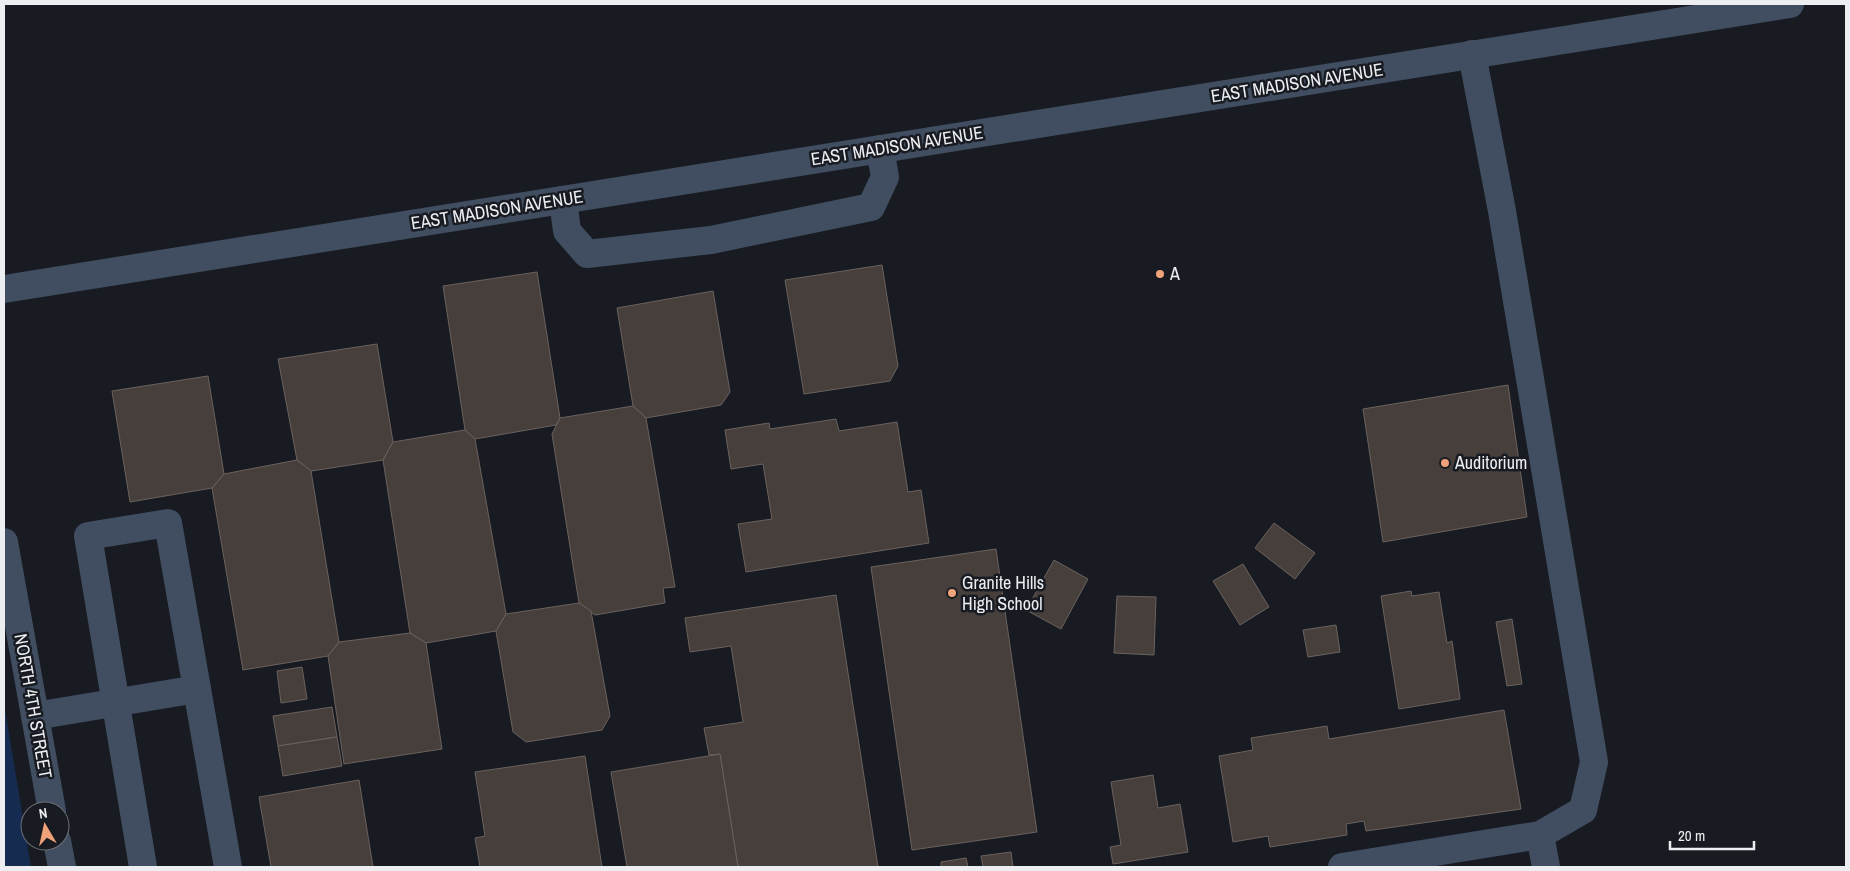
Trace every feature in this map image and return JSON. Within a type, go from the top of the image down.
[{"type":"street","name":"EAST MADISON AVENUE","points":[[4,289],[1790,4]]},
{"type":"street","points":[[1342,867],[1540,835],[1582,810],[1594,762],[1502,211],[1472,54]]},
{"type":"street","points":[[563,200],[567,231],[587,254],[711,240],[871,207],[885,177],[880,149]]},
{"type":"street","points":[[143,867],[88,536],[168,523],[228,867]]},
{"type":"street","name":"NORTH 4TH STREET","points":[[4,542],[50,801]]},
{"type":"street","points":[[35,716],[197,689]]},
{"type":"street","points":[[1540,835],[1546,867]]},
{"type":"street","points":[[60,851],[62,867]]},
{"type":"shaded area","points":[[4,703],[20,801],[20,851],[28,851],[31,867],[4,867]]},
{"type":"building","points":[[882,265],[898,366],[890,381],[804,394],[785,280]]},
{"type":"building","points":[[537,272],[560,418],[556,425],[475,439],[465,430],[443,286]]},
{"type":"building","points":[[713,291],[730,392],[721,405],[646,418],[633,406],[617,308]]},
{"type":"building","points":[[377,344],[393,442],[383,460],[311,471],[297,460],[278,359]]},
{"type":"building","points":[[208,376],[224,474],[212,488],[130,502],[112,391]]},
{"type":"building","name":"Auditorium","points":[[1508,385],[1527,517],[1383,542],[1363,409]]},
{"type":"building","points":[[633,406],[646,418],[675,587],[663,588],[665,603],[595,615],[579,603],[552,434],[560,418]]},
{"type":"building","points":[[836,419],[839,431],[897,422],[908,492],[921,490],[929,543],[746,572],[738,524],[772,519],[763,464],[731,469],[725,430],[769,423],[770,429]]},
{"type":"building","points":[[465,430],[475,439],[506,614],[496,631],[426,643],[410,633],[383,460],[393,442]]},
{"type":"building","points":[[297,460],[311,471],[339,642],[328,656],[243,670],[212,488],[224,474]]},
{"type":"building","points":[[1274,523],[1315,553],[1295,579],[1255,548]]},
{"type":"building","points":[[996,549],[1037,832],[912,850],[871,567]]},
{"type":"building","points":[[1054,560],[1088,579],[1061,629],[1026,610]]},
{"type":"building","points":[[1243,564],[1269,607],[1240,625],[1213,581]]},
{"type":"building","points":[[1411,591],[1412,596],[1439,592],[1447,643],[1452,641],[1460,699],[1399,709],[1381,596]]},
{"type":"building","points":[[836,595],[878,867],[738,867],[720,754],[709,755],[704,728],[743,722],[731,646],[690,652],[685,618]]},
{"type":"building","points":[[1117,596],[1156,597],[1154,655],[1114,653]]},
{"type":"building","points":[[579,603],[591,611],[610,716],[602,730],[526,742],[513,732],[496,631],[506,614]]},
{"type":"building","points":[[1512,619],[1522,684],[1507,686],[1496,622]]},
{"type":"building","points":[[1336,625],[1340,652],[1308,657],[1303,630]]},
{"type":"building","points":[[410,633],[426,643],[442,749],[344,764],[328,656],[339,642]]},
{"type":"building","points":[[302,667],[307,699],[281,703],[277,671]]},
{"type":"building","points":[[332,707],[337,737],[278,746],[273,716]]},
{"type":"building","points":[[1504,710],[1521,809],[1366,831],[1364,821],[1346,824],[1347,835],[1270,847],[1268,836],[1233,842],[1219,756],[1253,750],[1251,738],[1327,726],[1329,739]]},
{"type":"building","points":[[337,737],[342,766],[283,776],[278,746]]},
{"type":"building","points":[[720,754],[738,867],[627,867],[611,772]]},
{"type":"building","points":[[585,756],[602,867],[480,867],[475,838],[485,836],[475,772]]},
{"type":"building","points":[[1153,775],[1158,808],[1180,804],[1188,852],[1113,864],[1110,847],[1121,845],[1111,782]]},
{"type":"building","points":[[359,780],[373,867],[271,867],[259,797]]},
{"type":"building","points":[[1011,852],[1013,867],[983,867],[981,856]]},
{"type":"building","points":[[966,858],[968,867],[941,867],[941,862]]},
{"type":"place","name":"A","points":[[1160,274]]},
{"type":"place","name":"Auditorium","points":[[1445,463]]},
{"type":"place","name":"Granite Hills High School","points":[[952,593]]}]
